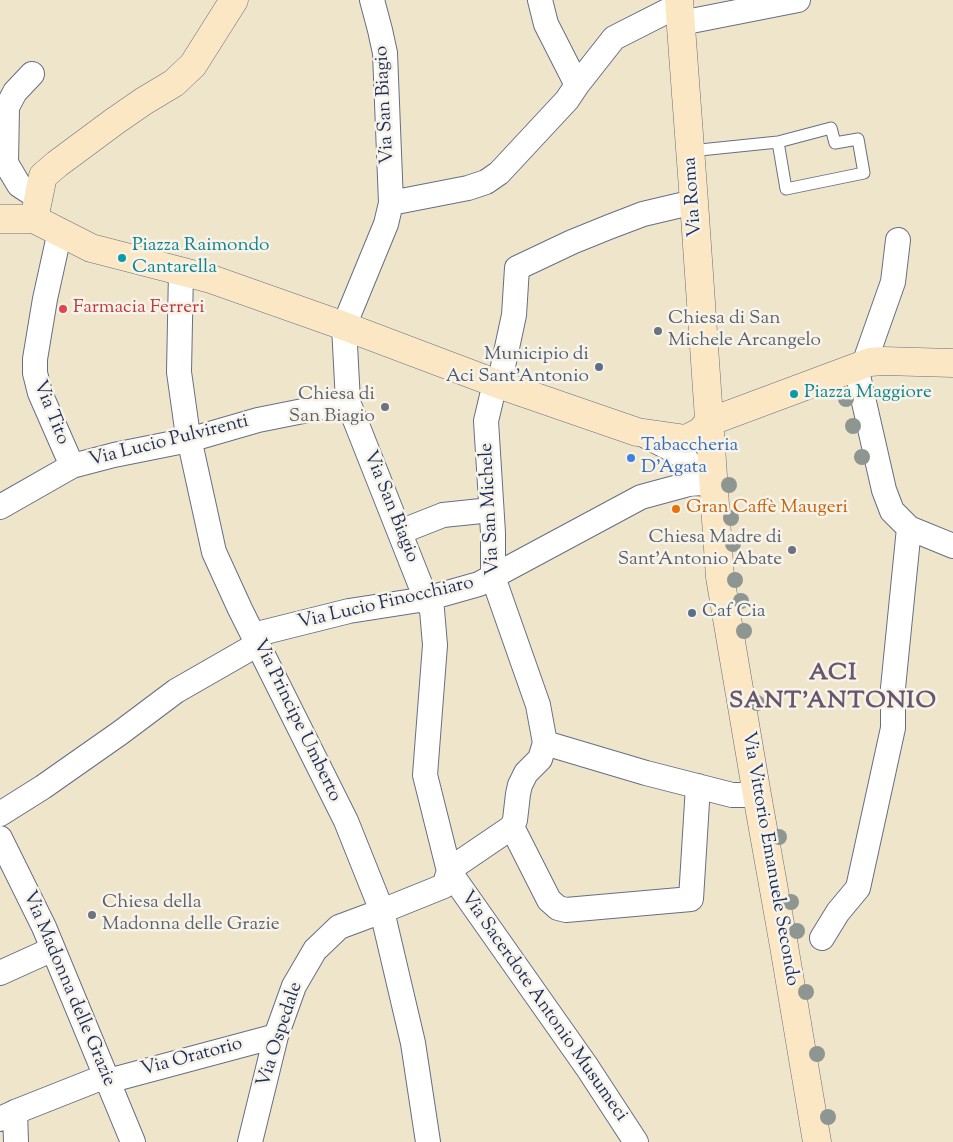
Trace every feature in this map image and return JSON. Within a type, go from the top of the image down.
[{"type":"street","points":[[46,219],[43,176],[122,116],[174,83],[194,65],[234,0]]},
{"type":"street","name":"Via San Biagio","points":[[372,0],[385,53],[391,202],[386,224],[344,326],[348,402],[432,610],[434,645],[425,775],[449,872]]},
{"type":"street","points":[[540,0],[546,24],[577,85]]},
{"type":"street","points":[[391,202],[468,188],[486,182],[499,173],[567,100],[614,38],[680,9],[798,0]]},
{"type":"street","name":"Via Roma","points":[[680,9],[709,422],[693,485]]},
{"type":"street","points":[[32,74],[15,92],[7,106],[6,164],[19,185],[46,219],[91,248],[219,282],[344,326],[495,383],[637,432],[671,449],[686,459],[694,470],[693,485]]},
{"type":"street","name":"Via San Michele","points":[[545,743],[538,706],[493,576],[493,533],[486,421],[495,383],[502,371],[514,315],[518,268],[572,242],[643,214],[694,202]]},
{"type":"street","points":[[0,219],[46,219]]},
{"type":"street","name":"Via Tito","points":[[46,219],[45,299],[35,359],[35,373],[40,393],[72,466]]},
{"type":"street","points":[[898,240],[893,282],[863,364],[884,490],[892,511],[909,528],[953,546]]},
{"type":"street","name":"Via Principe Umberto","points":[[189,273],[180,299],[179,372],[189,440],[214,552],[346,821],[382,911],[412,1043],[428,1142]]},
{"type":"street","points":[[637,432],[686,439],[700,432],[709,422],[863,364],[883,361],[953,363]]},
{"type":"street","name":"Via Lucio Pulvirenti","points":[[0,507],[72,466],[114,455],[189,440],[258,420],[348,402]]},
{"type":"street","name":"Via Lucio Finocchiaro","points":[[0,814],[43,787],[120,733],[176,690],[256,639],[349,611],[426,599],[479,584],[641,497],[693,485]]},
{"type":"street","name":"Via Vittorio Emanuele Secondo","points":[[693,485],[720,577],[817,1142]]},
{"type":"street","points":[[400,532],[444,516],[491,510]]},
{"type":"street","points":[[822,938],[838,912],[858,888],[893,728],[893,688],[909,528]]},
{"type":"street","points":[[382,911],[444,886],[449,872],[459,863],[512,828],[520,785],[526,773],[540,759],[545,743],[646,773],[732,795],[757,796]]},
{"type":"street","points":[[512,828],[549,900],[558,908],[566,910],[691,898],[698,786]]},
{"type":"street","name":"Via Madonna delle Grazie","points":[[0,838],[44,927],[133,1142]]},
{"type":"street","name":"Via Sacerdote Antonio Musumeci","points":[[449,872],[588,1067],[636,1142]]},
{"type":"street","name":"Via Ospedale","points":[[250,1142],[276,1036],[294,986],[315,950],[339,926],[382,911]]},
{"type":"street","points":[[0,974],[53,949]]},
{"type":"street","name":"Via Oratorio","points":[[7,1116],[107,1078],[276,1036]]},
{"type":"street","points":[[7,1116],[16,1142]]},
{"type":"lane","points":[[690,151],[778,142],[832,128],[835,143],[858,139],[864,172],[786,189],[778,142]]},
{"type":"place","name":"Piazza Raimondo Cantarella","points":[[122,258]]},
{"type":"place","name":"Farmacia Ferreri","points":[[63,309]]},
{"type":"place","name":"Chiesa di San Michele Arcangelo","points":[[658,331]]},
{"type":"place","name":"Municipio di Aci Sant'Antonio","points":[[599,367]]},
{"type":"place","name":"Piazza Maggiore","points":[[794,394]]},
{"type":"place","name":"Chiesa di San Biagio","points":[[385,407]]},
{"type":"place","name":"Tabaccheria D'Agata","points":[[631,458]]},
{"type":"place","name":"Gran Caffè Maugeri","points":[[676,509]]},
{"type":"place","name":"Chiesa Madre di Sant'Antonio Abate","points":[[792,550]]},
{"type":"place","name":"Caf Cia","points":[[692,613]]},
{"type":"place","name":"Chiesa della Madonna delle Grazie","points":[[92,915]]},
{"type":"district","name":"ACI SANT'ANTONIO","points":[[833,689]]}]
